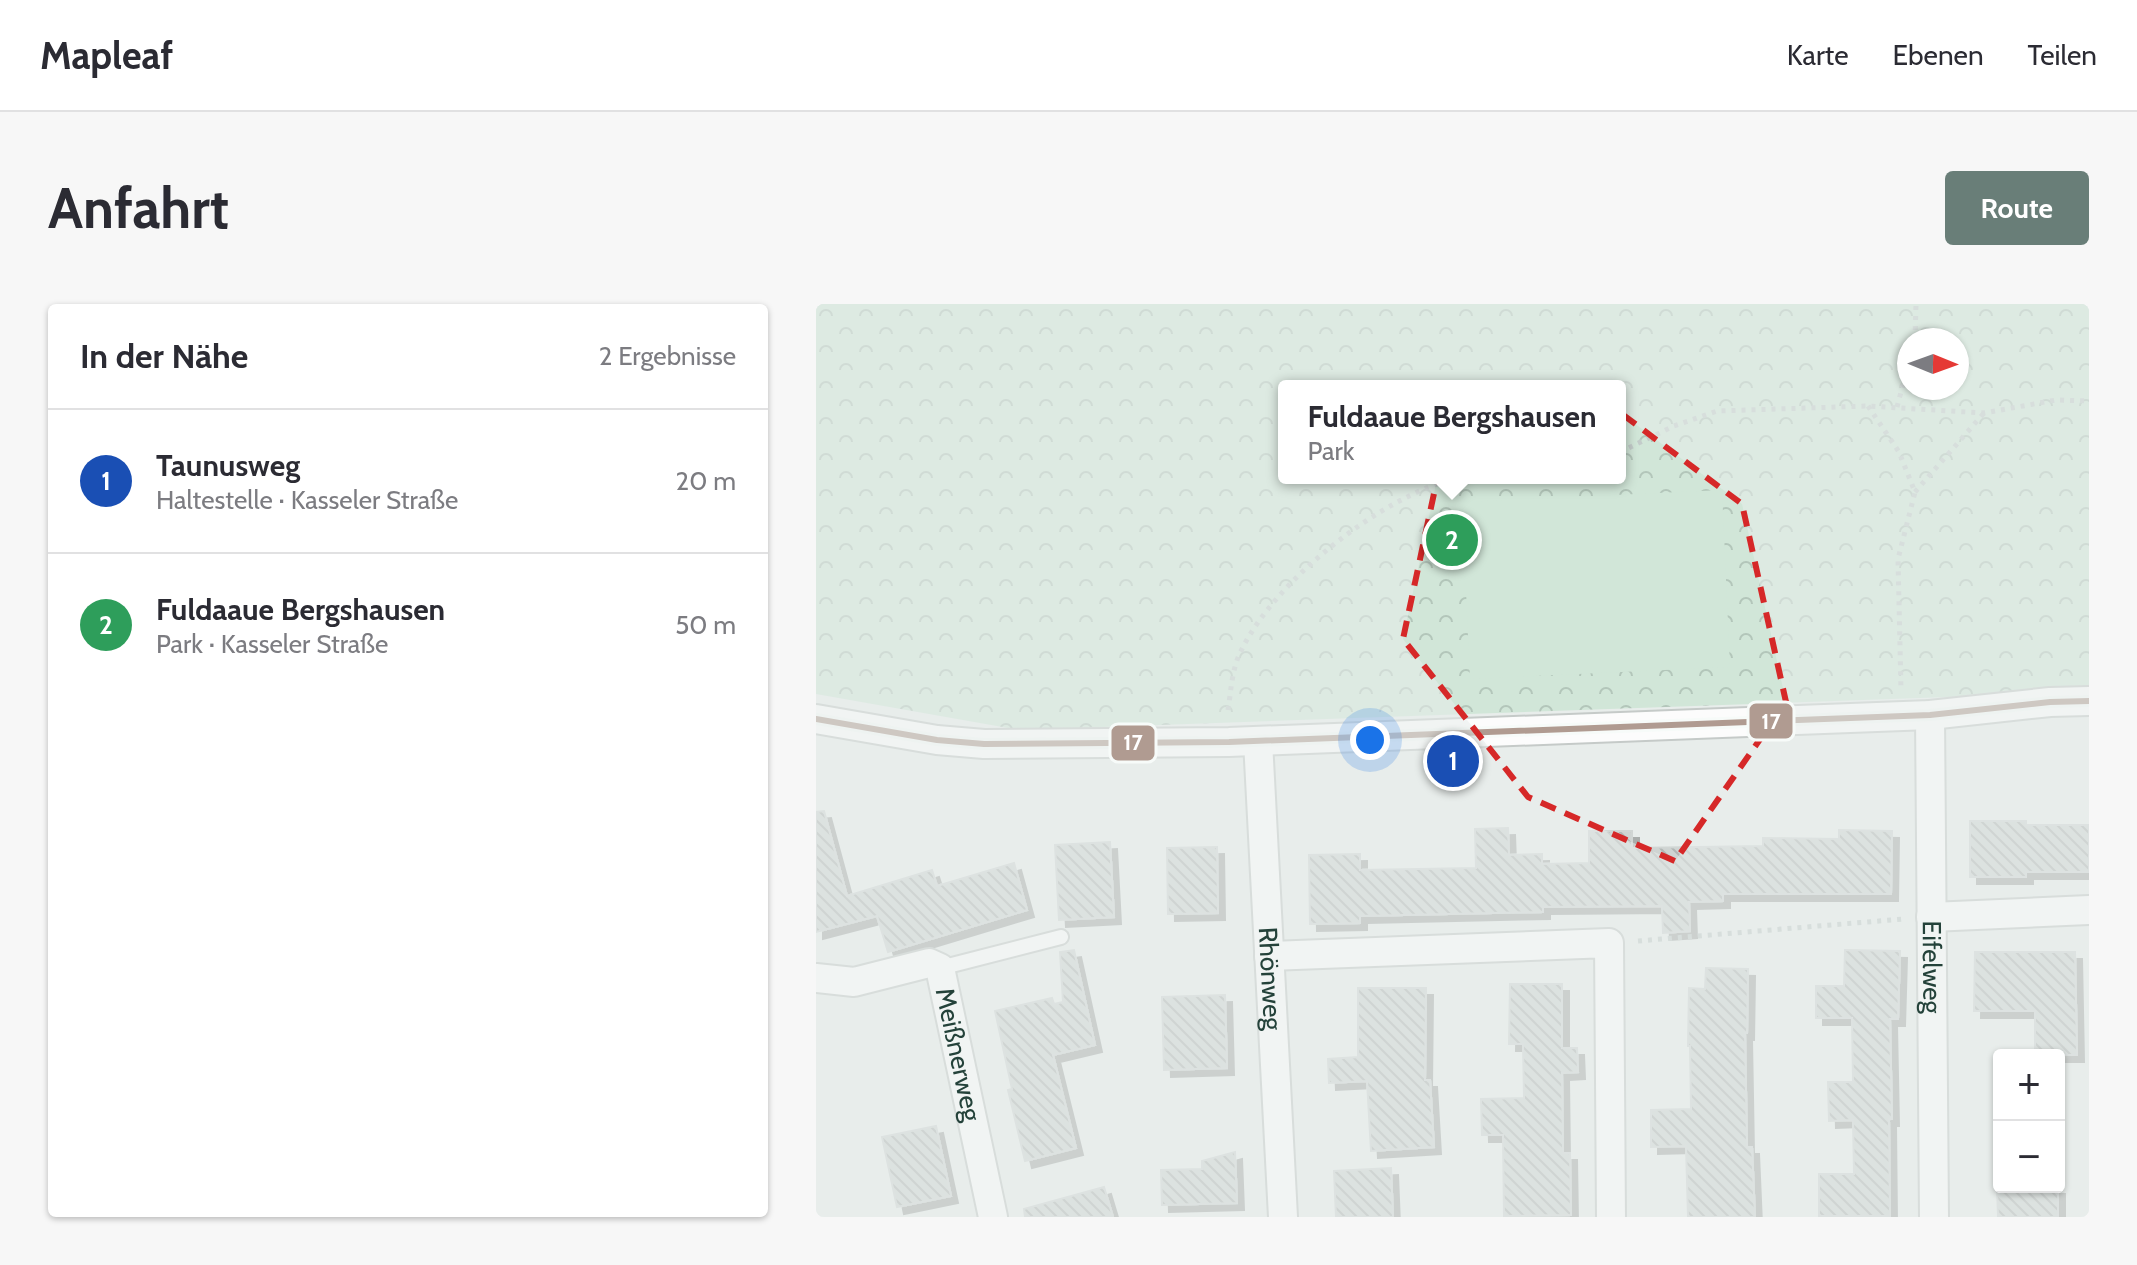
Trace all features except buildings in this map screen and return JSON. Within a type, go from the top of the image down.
[{"type":"street","points":[[816,719],[937,740],[984,744],[1258,741],[1916,715],[2089,701]]},
{"type":"street","name":"Eifelweg","points":[[1916,715],[1931,917],[1934,1217]]},
{"type":"street","name":"Rhönweg","points":[[1258,741],[1283,1217]]},
{"type":"street","points":[[1931,917],[2089,910]]},
{"type":"street","points":[[1269,956],[1609,943],[1611,1217]]},
{"type":"street","name":"Meißnerweg","points":[[816,978],[854,982],[929,963],[940,968],[993,1217]]},
{"type":"lane","points":[[940,968],[1061,937]]},
{"type":"path","points":[[1915,328],[1916,304]]},
{"type":"path","points":[[1897,407],[1899,400]]},
{"type":"path","points":[[1626,449],[1674,426],[1717,411],[1867,406],[1984,413],[2056,400],[2089,401]]},
{"type":"path","points":[[1867,406],[1899,452],[1915,492]]},
{"type":"path","points":[[1916,715],[1898,559],[1915,492],[1984,413]]},
{"type":"path","points":[[1228,710],[1240,652],[1260,620],[1286,589],[1337,541],[1379,512],[1410,495],[1440,484]]},
{"type":"path","points":[[1609,943],[1931,917]]},
{"type":"highlighted area","points":[[1602,399],[1742,504],[1786,702],[1675,861],[1528,797],[1403,639],[1439,470]]},
{"type":"green space","points":[[816,304],[2089,304],[2089,692],[1020,730],[816,694]]},
{"type":"green space","points":[[1722,490],[1730,667],[1470,679],[1462,502]]},
{"type":"transit line","name":"17","points":[[816,719],[937,740],[984,744],[1229,742],[1930,715],[2050,702],[2089,701]]},
{"type":"place","name":"Fuldaaue Bergshausen","points":[[1452,540]]},
{"type":"place","name":"Taunusweg","points":[[1453,761]]}]
